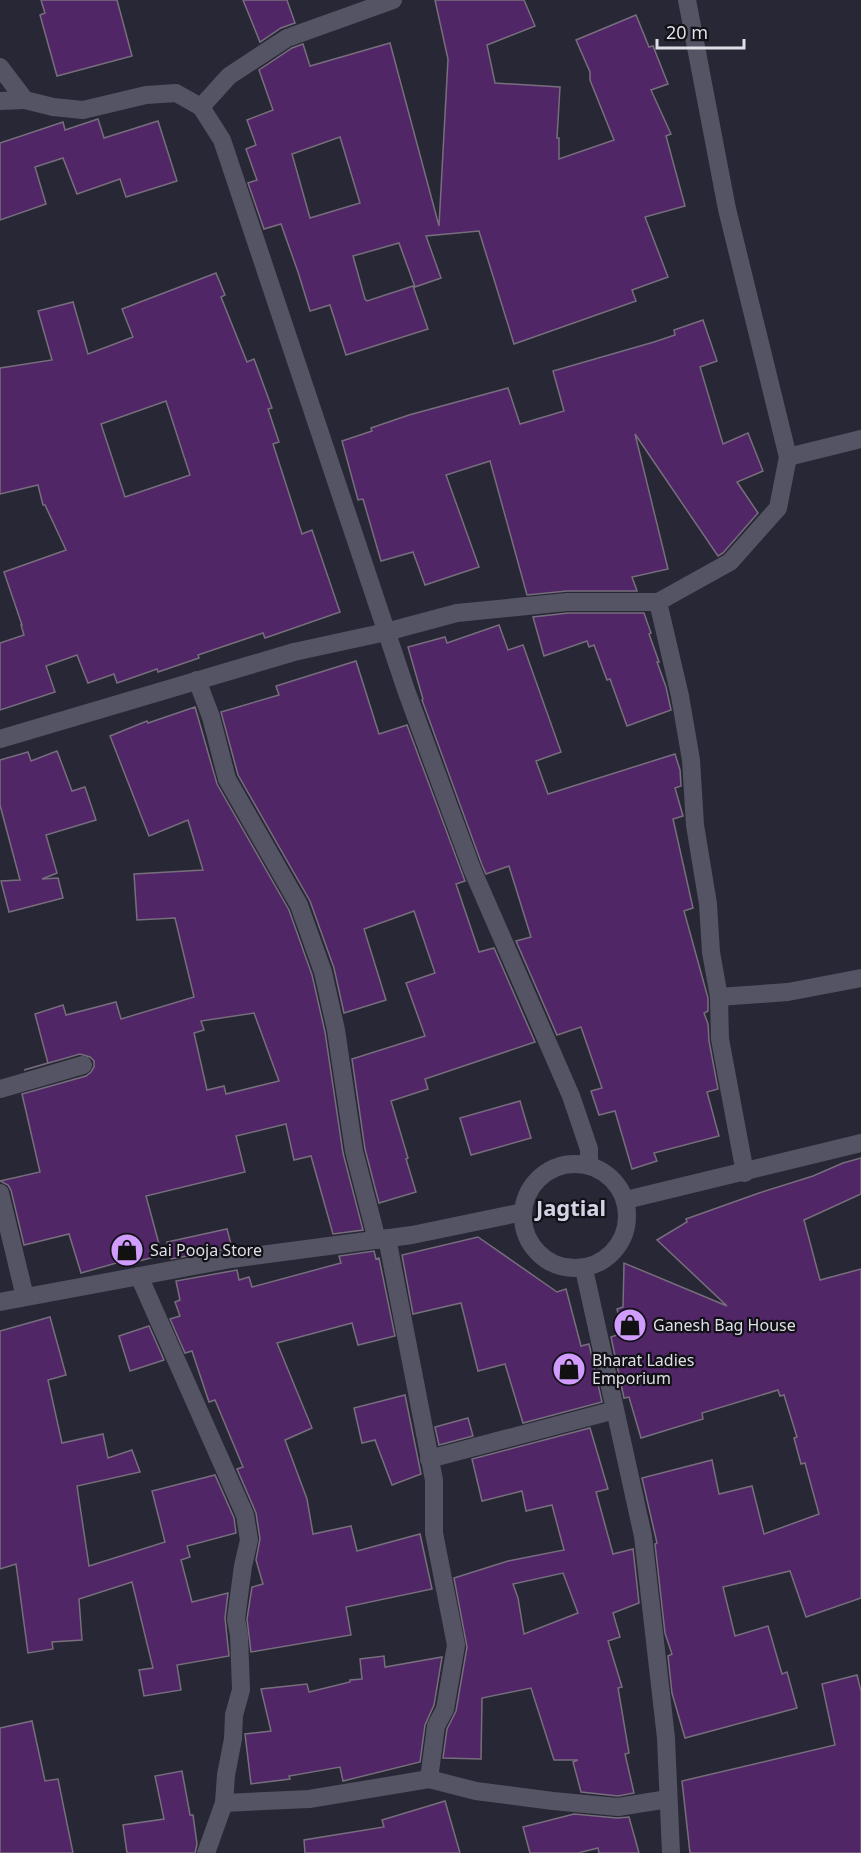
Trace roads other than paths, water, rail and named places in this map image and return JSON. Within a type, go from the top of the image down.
[{"type":"street","points":[[201,107],[229,76],[287,38],[393,0]]},
{"type":"street","points":[[0,739],[294,652],[386,632],[457,613],[567,602],[658,602],[729,562],[778,508],[788,457],[727,209],[687,0]]},
{"type":"street","points":[[0,67],[25,100]]},
{"type":"street","points":[[0,101],[25,100],[53,107],[82,110],[146,95],[176,93],[201,107],[222,140],[386,632],[472,869],[571,1096],[589,1149],[589,1165]]},
{"type":"street","points":[[788,457],[861,440]]},
{"type":"street","points":[[658,602],[692,760],[695,825],[708,904],[711,952],[719,997],[720,1039],[745,1173]]},
{"type":"street","points":[[197,680],[211,717],[227,779],[298,904],[324,972],[336,1030],[354,1151],[382,1239],[434,1480],[434,1533],[456,1645],[446,1709],[436,1726],[429,1779]]},
{"type":"street","points":[[719,997],[788,992],[861,978]]},
{"type":"street","points":[[0,1089],[83,1065]]},
{"type":"street","points":[[626,1200],[745,1173],[861,1143]]},
{"type":"street","points":[[570,1164],[589,1165],[605,1173],[618,1185],[626,1200],[628,1218],[625,1236],[615,1251],[601,1262],[584,1269],[568,1269],[553,1264],[539,1255],[529,1243],[524,1228],[523,1212],[527,1194],[538,1179],[545,1174],[570,1164]]},
{"type":"street","points":[[0,1193],[25,1297]]},
{"type":"street","points":[[0,1302],[231,1259],[412,1235],[523,1212]]},
{"type":"street","points":[[584,1269],[644,1536],[666,1738],[671,1853]]},
{"type":"street","points":[[139,1276],[245,1515],[249,1540],[236,1618],[239,1635],[241,1690],[234,1715],[224,1803],[206,1853]]},
{"type":"street","points":[[429,1459],[615,1410]]},
{"type":"street","points":[[224,1803],[309,1799],[429,1779],[476,1791],[618,1807],[668,1799]]},
{"type":"place","name":"Sai Pooja Store","points":[[127,1250]]},
{"type":"place","name":"Ganesh Bag House","points":[[630,1325]]},
{"type":"place","name":"Bharat Ladies Emporium","points":[[569,1369]]},
{"type":"district","name":"Jagtial","points":[[571,1208]]}]
